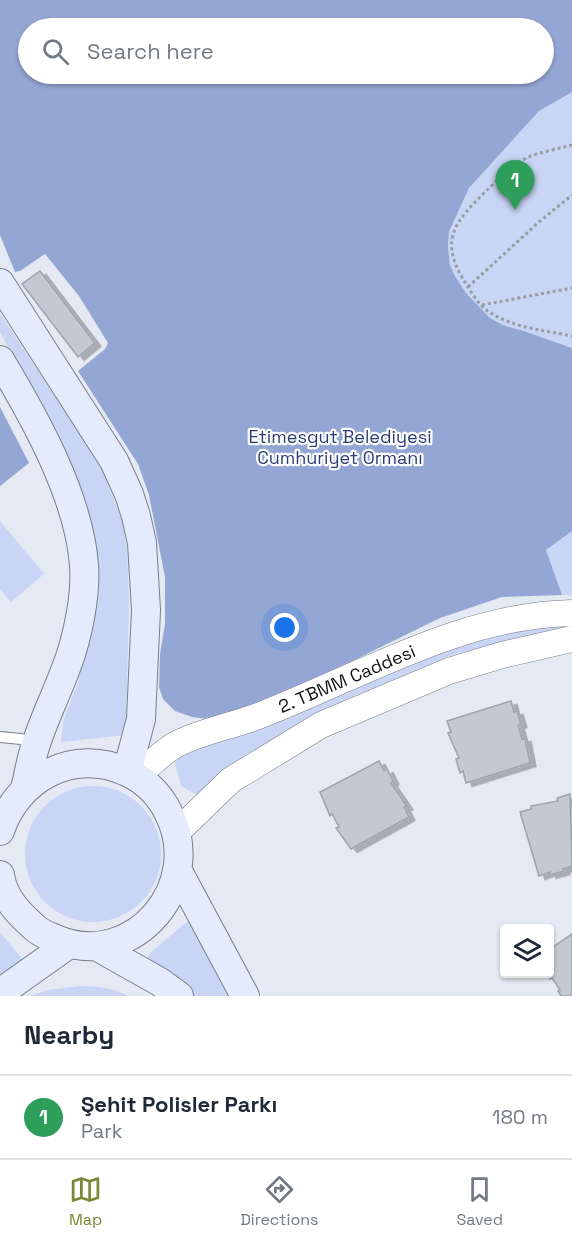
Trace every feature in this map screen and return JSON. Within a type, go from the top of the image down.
[{"type":"main road","points":[[0,283],[114,461],[136,516],[142,543],[146,610],[141,719],[131,775]]},
{"type":"main road","points":[[0,360],[44,442],[70,502],[77,523],[84,566],[80,618],[72,651],[35,745],[25,788]]},
{"type":"main road","points":[[0,831],[13,802],[25,788],[47,773],[73,764],[100,764],[131,775],[147,784],[163,802],[174,823],[179,846],[178,871],[171,893],[158,913],[141,929],[119,940],[83,945],[0,993]]},
{"type":"main road","points":[[178,871],[245,996]]},
{"type":"main road","points":[[0,875],[2,885],[16,912],[40,933],[83,945],[160,982],[179,996]]},
{"type":"street","name":"2. TBMM Caddesi","points":[[131,775],[173,746],[261,715],[432,644],[494,624],[529,617],[572,613]]},
{"type":"street","name":"2. TBMM Caddesi","points":[[176,833],[231,780],[331,720],[449,671],[502,655],[572,639]]},
{"type":"lane","points":[[0,737],[21,739],[35,745]]},
{"type":"path","points":[[572,145],[531,156],[518,162],[464,213],[454,230],[451,246],[454,261],[468,287],[487,311],[524,328],[572,336]]},
{"type":"path","points":[[468,287],[572,195]]},
{"type":"path","points":[[482,305],[572,288]]},
{"type":"shaded area","points":[[572,92],[572,348],[505,326],[490,318],[466,293],[455,276],[450,265],[448,247],[449,233],[469,188],[539,110]]},
{"type":"shaded area","points":[[0,314],[98,460],[123,522],[129,600],[126,735],[61,742],[63,722],[78,682],[96,608],[43,412],[0,332]]},
{"type":"shaded area","points":[[0,521],[44,574],[11,602],[0,589]]},
{"type":"shaded area","points":[[572,531],[572,595],[562,595],[546,550]]},
{"type":"shaded area","points":[[565,623],[565,629],[525,636],[452,655],[311,715],[201,795],[181,786],[175,763],[183,753],[437,653],[490,636]]},
{"type":"shaded area","points":[[93,786],[119,791],[131,797],[141,806],[150,816],[156,828],[161,854],[156,880],[150,892],[141,902],[131,911],[119,917],[93,922],[67,917],[55,911],[45,902],[36,892],[30,880],[25,854],[30,828],[36,816],[45,806],[55,797],[67,791]]},
{"type":"shaded area","points":[[189,920],[228,996],[192,996],[148,961],[147,958],[151,952]]},
{"type":"shaded area","points":[[0,932],[23,960],[0,977]]},
{"type":"shaded area","points":[[80,986],[105,988],[129,996],[31,996],[47,990]]},
{"type":"green space","name":"Etimesgut Belediyesi Cumhuriyet Ormanı","points":[[0,0],[572,0],[572,92],[539,111],[469,188],[449,232],[448,247],[450,265],[455,276],[466,293],[490,318],[505,326],[572,348],[572,531],[546,550],[562,595],[502,597],[440,618],[254,707],[207,719],[175,711],[163,699],[159,687],[160,654],[165,624],[165,577],[149,495],[138,464],[78,371],[105,349],[108,343],[79,296],[45,254],[15,272],[0,235]]},
{"type":"green space","points":[[0,407],[29,463],[0,486]]},
{"type":"building","points":[[40,271],[95,343],[78,357],[22,284]]},
{"type":"building","points":[[511,701],[521,724],[518,725],[522,739],[525,738],[530,763],[466,783],[463,771],[460,773],[456,759],[459,758],[448,733],[451,732],[447,721]]},
{"type":"building","points":[[379,761],[384,771],[387,769],[393,781],[391,783],[407,806],[404,807],[409,817],[351,849],[336,828],[339,827],[332,814],[330,816],[320,792]]},
{"type":"building","points":[[570,794],[572,866],[563,869],[564,871],[539,876],[520,812],[531,809],[531,806],[558,801],[557,798]]},
{"type":"building","points":[[572,934],[572,996],[561,996],[552,978],[554,978],[554,946]]},
{"type":"place","name":"Şehit Polisler Parkı","points":[[515,210]]}]
